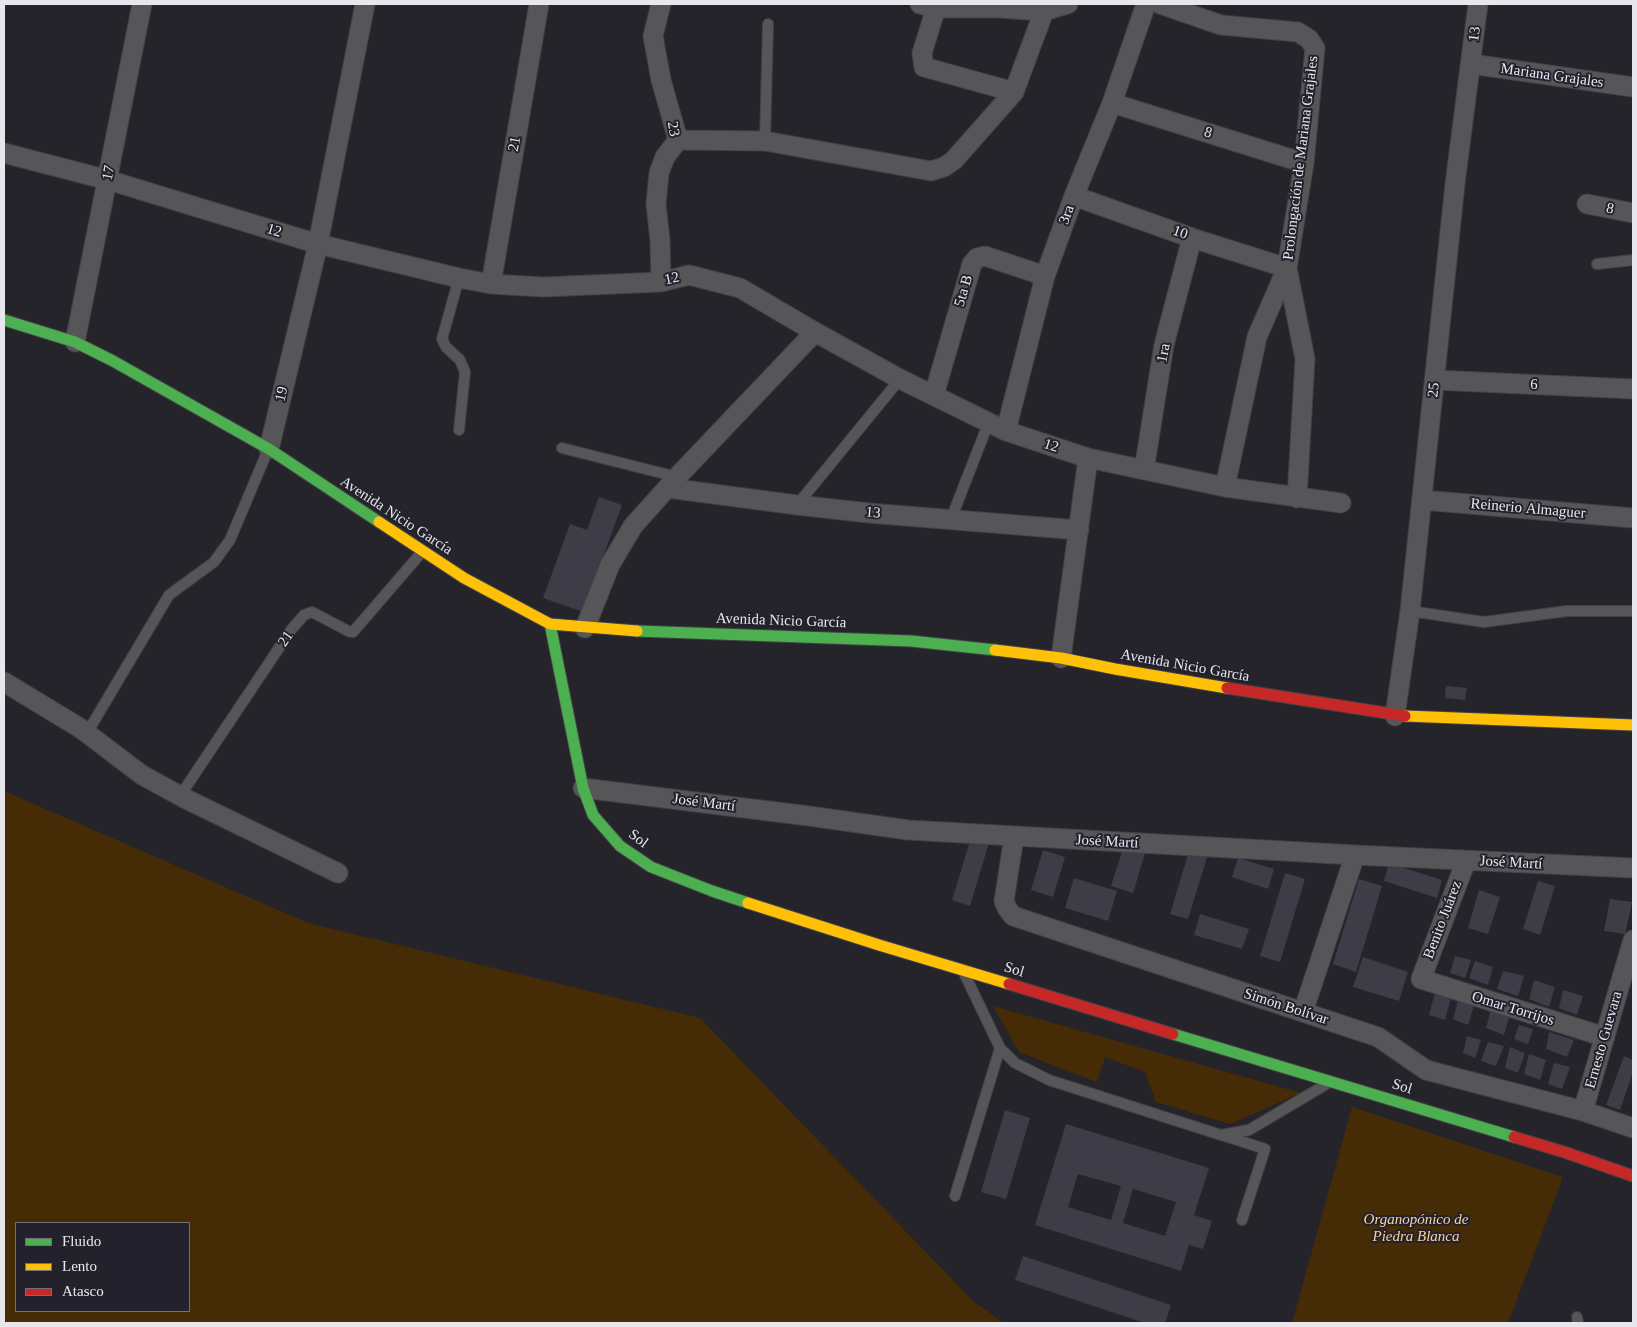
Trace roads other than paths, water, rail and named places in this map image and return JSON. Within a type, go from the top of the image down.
[{"type":"street","name":"17","points":[[75,342],[142,4]]},
{"type":"street","name":"19","points":[[268,449],[318,244],[365,4]]},
{"type":"street","name":"21","points":[[491,284],[539,4]]},
{"type":"street","name":"23","points":[[661,4],[653,36],[661,80],[678,140],[665,157],[659,174],[656,204],[660,240],[661,282]]},
{"type":"street","points":[[1014,92],[924,67],[922,53],[928,6],[999,6],[1044,11],[1068,4]]},
{"type":"street","name":"3ra","points":[[1006,431],[1045,276],[1074,196],[1112,104],[1146,4]]},
{"type":"street","name":"Prolongación de Mariana Grajales","points":[[1160,4],[1221,25],[1298,32],[1308,39],[1315,48],[1304,163],[1288,268]]},
{"type":"street","name":"13","points":[[1470,64],[1478,4]]},
{"type":"street","points":[[678,140],[765,141],[931,171],[944,167],[954,160],[1014,92],[1044,11]]},
{"type":"street","name":"Mariana Grajales","points":[[1470,64],[1633,88]]},
{"type":"street","name":"25","points":[[1395,716],[1410,611],[1455,184],[1470,64]]},
{"type":"street","name":"8","points":[[1112,104],[1304,163]]},
{"type":"street","name":"12","points":[[4,153],[108,180],[318,244],[491,284],[543,288],[661,282],[689,275],[740,288],[814,332],[900,379],[988,424],[1006,431],[1088,458],[1225,487],[1341,503]]},
{"type":"street","name":"10","points":[[1074,196],[1192,238],[1288,268]]},
{"type":"street","name":"8","points":[[1587,204],[1633,213]]},
{"type":"street","name":"1ra","points":[[1144,470],[1164,345],[1192,238]]},
{"type":"street","name":"5ta B","points":[[934,395],[972,264],[977,258],[985,256],[1045,276]]},
{"type":"street","points":[[1225,487],[1257,337],[1288,268]]},
{"type":"street","points":[[1288,268],[1305,359],[1297,498]]},
{"type":"street","name":"Avenida Nicio García","points":[[4,320],[75,342],[113,361],[268,449],[464,578],[550,624],[585,628],[912,641],[1061,658],[1395,716],[1633,724]]},
{"type":"street","points":[[585,628],[610,565],[633,526],[672,482],[814,332]]},
{"type":"street","name":"6","points":[[1435,380],[1633,389]]},
{"type":"street","points":[[1061,658],[1088,458]]},
{"type":"street","name":"13","points":[[672,482],[797,505],[1079,530]]},
{"type":"street","name":"Reinerio Almaguer","points":[[1422,500],[1633,518]]},
{"type":"street","name":"Sol","points":[[550,624],[583,788],[593,815],[620,846],[651,867],[712,891],[879,945],[1564,1152],[1633,1176]]},
{"type":"street","points":[[4,682],[87,733],[142,775],[180,796],[338,873]]},
{"type":"street","name":"José Martí","points":[[583,788],[799,814],[908,830],[1466,861],[1633,868]]},
{"type":"street","name":"Simón Bolívar","points":[[1014,837],[1004,901],[1013,916],[1378,1037],[1426,1070],[1583,1111],[1633,1128]]},
{"type":"street","points":[[1303,1012],[1355,855]]},
{"type":"street","name":"Benito Juárez","points":[[1420,979],[1466,861]]},
{"type":"street","name":"Ernesto Guevara","points":[[1583,1111],[1633,940]]},
{"type":"street","name":"Omar Torrijos","points":[[1420,979],[1606,1037]]},
{"type":"lane","points":[[765,141],[768,24]]},
{"type":"lane","points":[[1597,264],[1633,260]]},
{"type":"lane","points":[[459,278],[442,340],[446,347],[460,360],[464,372],[459,430]]},
{"type":"lane","points":[[797,505],[900,379]]},
{"type":"lane","points":[[951,519],[988,424]]},
{"type":"lane","points":[[562,448],[672,482]]},
{"type":"lane","name":"19","points":[[87,733],[169,595],[214,562],[230,540],[268,449]]},
{"type":"lane","name":"21","points":[[180,796],[291,630],[304,615],[312,612],[353,632],[422,552]]},
{"type":"lane","points":[[1410,611],[1484,622],[1567,612],[1633,611]]},
{"type":"lane","points":[[963,970],[1000,1048],[1015,1063],[1049,1080],[1265,1149],[1242,1220]]},
{"type":"lane","points":[[955,1196],[1000,1048]]},
{"type":"lane","points":[[1221,1135],[1249,1130],[1330,1082]]},
{"type":"park label","name":"Organopónico de Piedra Blanca","points":[[1416,1228]]}]
